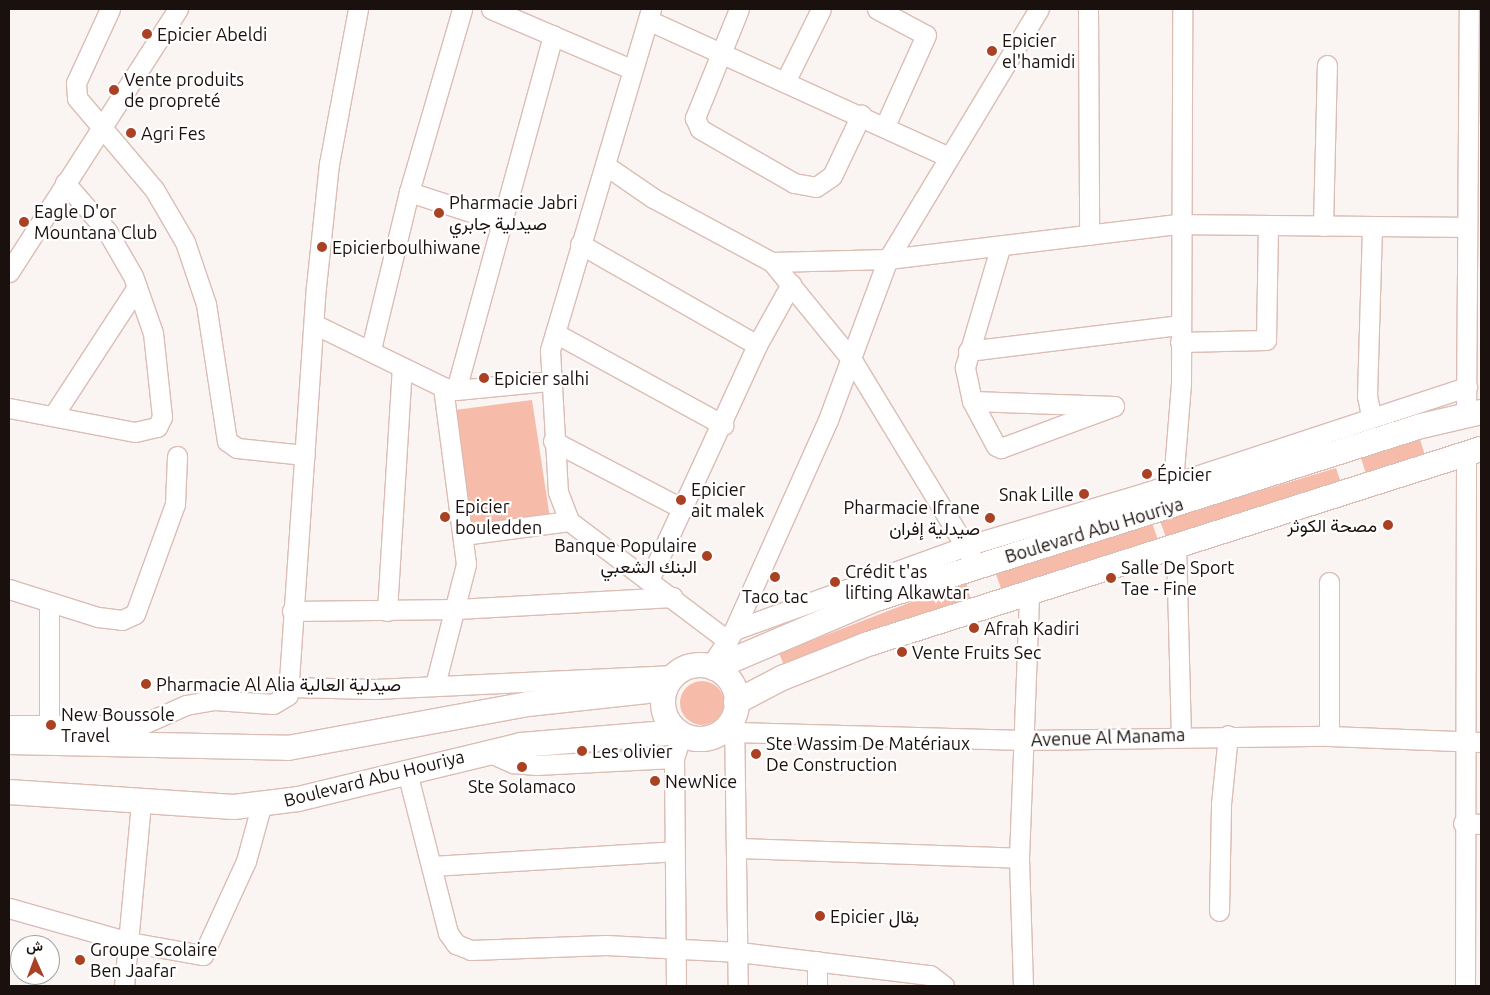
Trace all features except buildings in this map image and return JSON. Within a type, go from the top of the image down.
[{"type":"main road","name":"Boulevard Abu Houriya","points":[[712,668],[819,621],[976,567],[1183,491],[1474,414]]},
{"type":"main road","points":[[670,682],[665,714],[680,733],[712,736],[735,716],[868,644],[1474,451]]},
{"type":"main road","points":[[9,742],[288,748],[528,704],[670,682],[694,666],[712,668],[731,682],[735,716]]},
{"type":"main road","name":"Boulevard Abu Houriya","points":[[9,792],[234,807],[262,803],[407,772],[486,751],[680,733]]},
{"type":"street","points":[[110,9],[76,83],[77,98],[99,130],[154,189],[188,250],[206,304],[227,441],[243,449],[305,455]]},
{"type":"street","points":[[9,272],[64,183],[178,9]]},
{"type":"street","points":[[9,725],[141,725],[193,704],[273,704],[286,698],[314,324],[329,164],[358,9]]},
{"type":"street","points":[[371,349],[409,192],[462,9]]},
{"type":"street","points":[[492,9],[631,69]]},
{"type":"street","points":[[739,9],[696,125],[794,183],[816,187],[826,184],[861,115]]},
{"type":"street","points":[[785,82],[821,9]]},
{"type":"street","points":[[877,9],[926,35],[885,126]]},
{"type":"street","points":[[712,668],[731,636],[852,360],[888,259],[947,156],[1037,9]]},
{"type":"street","points":[[1088,9],[1089,235]]},
{"type":"street","points":[[1182,9],[1179,224],[1180,334],[1181,383],[1187,395],[1183,491]]},
{"type":"street","points":[[1469,9],[1475,138],[1466,227],[1467,386],[1474,414]]},
{"type":"street","points":[[731,636],[569,521],[558,492],[549,381],[555,333],[631,69],[649,14],[723,53],[947,156]]},
{"type":"street","points":[[435,685],[457,608],[466,564],[450,388],[553,35]]},
{"type":"street","points":[[1323,226],[1327,65]]},
{"type":"street","points":[[604,165],[653,198],[772,262],[852,360],[966,546],[976,567]]},
{"type":"street","points":[[9,408],[135,432],[157,427],[162,417],[159,369],[153,333],[137,287],[107,231],[64,183]]},
{"type":"street","points":[[409,192],[499,221]]},
{"type":"street","points":[[772,262],[888,259],[1000,248],[1179,224],[1466,227]]},
{"type":"street","points":[[968,350],[1180,334],[1266,340],[1268,225]]},
{"type":"street","points":[[1371,416],[1367,396],[1372,226]]},
{"type":"street","points":[[580,244],[757,345]]},
{"type":"street","points":[[972,402],[1112,404],[1114,406],[1001,448],[972,402],[966,367],[968,350],[1000,248]]},
{"type":"street","points":[[650,578],[723,425],[757,345],[791,284]]},
{"type":"street","points":[[54,416],[137,287]]},
{"type":"street","points":[[314,324],[371,349],[402,369],[450,388],[549,381]]},
{"type":"street","points":[[555,333],[723,425]]},
{"type":"street","points":[[387,611],[402,369]]},
{"type":"street","points":[[731,636],[966,546],[1183,491],[1371,416],[1467,386]]},
{"type":"street","points":[[553,441],[683,509]]},
{"type":"street","points":[[1465,986],[1472,824],[1474,451]]},
{"type":"street","points":[[9,589],[49,603],[122,620],[135,614],[175,504],[177,456]]},
{"type":"street","points":[[463,535],[569,521]]},
{"type":"street","points":[[1176,546],[1186,734]]},
{"type":"street","points":[[1329,582],[1329,736]]},
{"type":"street","points":[[1023,986],[1019,858],[1029,592]]},
{"type":"street","points":[[292,611],[387,611],[673,596]]},
{"type":"street","points":[[49,603],[49,726]]},
{"type":"street","points":[[1186,734],[1189,618]]},
{"type":"street","points":[[288,687],[670,682]]},
{"type":"street","points":[[735,716],[739,848],[738,986]]},
{"type":"street","name":"Avenue Al Manama","points":[[735,716],[1024,740],[1186,734],[1329,736],[1472,742]]},
{"type":"street","points":[[676,986],[674,758],[680,733]]},
{"type":"street","points":[[1219,911],[1221,804],[1228,736]]},
{"type":"street","points":[[486,751],[513,763],[536,765],[674,758]]},
{"type":"street","points":[[407,772],[448,933],[456,944],[471,950],[606,945],[739,952],[930,974],[944,986]]},
{"type":"street","points":[[124,986],[141,801]]},
{"type":"street","points":[[9,908],[129,942],[203,955],[246,861],[262,803]]},
{"type":"street","points":[[739,848],[1019,858]]},
{"type":"street","points":[[432,866],[674,851]]},
{"type":"street","points":[[816,961],[817,986]]},
{"type":"shaded area","points":[[532,400],[550,518],[468,531],[455,410]]},
{"type":"shaded area","points":[[1420,439],[1426,459],[1367,477],[1361,458]]},
{"type":"shaded area","points":[[1336,468],[1342,486],[1167,540],[1160,521]]},
{"type":"shaded area","points":[[1152,523],[1159,543],[1002,591],[995,572]]},
{"type":"shaded area","points":[[966,581],[971,601],[785,668],[779,653]]},
{"type":"shaded area","points":[[706,681],[718,687],[723,694],[723,712],[718,719],[711,724],[698,725],[686,719],[681,712],[680,699],[686,687],[693,682]]},
{"type":"place","name":"Epicier Abeldi","points":[[147,34]]},
{"type":"place","name":"Epicier el'hamidi","points":[[992,51]]},
{"type":"place","name":"Vente produits de propreté","points":[[114,90]]},
{"type":"place","name":"Agri Fes","points":[[131,133]]},
{"type":"place","name":"Pharmacie Jabri صيدلية جابري","points":[[439,213]]},
{"type":"place","name":"Eagle D'or Mountana Club","points":[[24,222]]},
{"type":"place","name":"Epicierboulhiwane","points":[[322,247]]},
{"type":"place","name":"Epicier salhi","points":[[484,378]]},
{"type":"place","name":"Épicier","points":[[1147,474]]},
{"type":"place","name":"Snak Lille","points":[[1084,494]]},
{"type":"place","name":"Epicier ait malek","points":[[681,500]]},
{"type":"place","name":"Epicier bouledden","points":[[445,517]]},
{"type":"place","name":"Pharmacie Ifrane صيدلية إفران","points":[[990,518]]},
{"type":"place","name":"مصحة الكوثر","points":[[1388,525]]},
{"type":"place","name":"Banque Populaire البنك الشعبي","points":[[707,556]]},
{"type":"place","name":"Taco tac","points":[[775,577]]},
{"type":"place","name":"Salle De Sport Tae - Fine","points":[[1111,578]]},
{"type":"place","name":"Crédit t'as lifting Alkawtar","points":[[835,582]]},
{"type":"place","name":"Afrah Kadiri","points":[[974,628]]},
{"type":"place","name":"Vente Fruits Sec","points":[[902,652]]},
{"type":"place","name":"Pharmacie Al Alia صيدلية العالية","points":[[146,684]]},
{"type":"place","name":"New Boussole Travel","points":[[51,725]]},
{"type":"place","name":"Les olivier","points":[[582,751]]},
{"type":"place","name":"Ste Wassim De Matériaux De Construction","points":[[756,754]]},
{"type":"place","name":"Ste Solamaco","points":[[522,767]]},
{"type":"place","name":"NewNice","points":[[655,781]]},
{"type":"place","name":"Epicier بقال","points":[[820,916]]},
{"type":"place","name":"Groupe Scolaire Ben Jaafar","points":[[80,960]]}]
